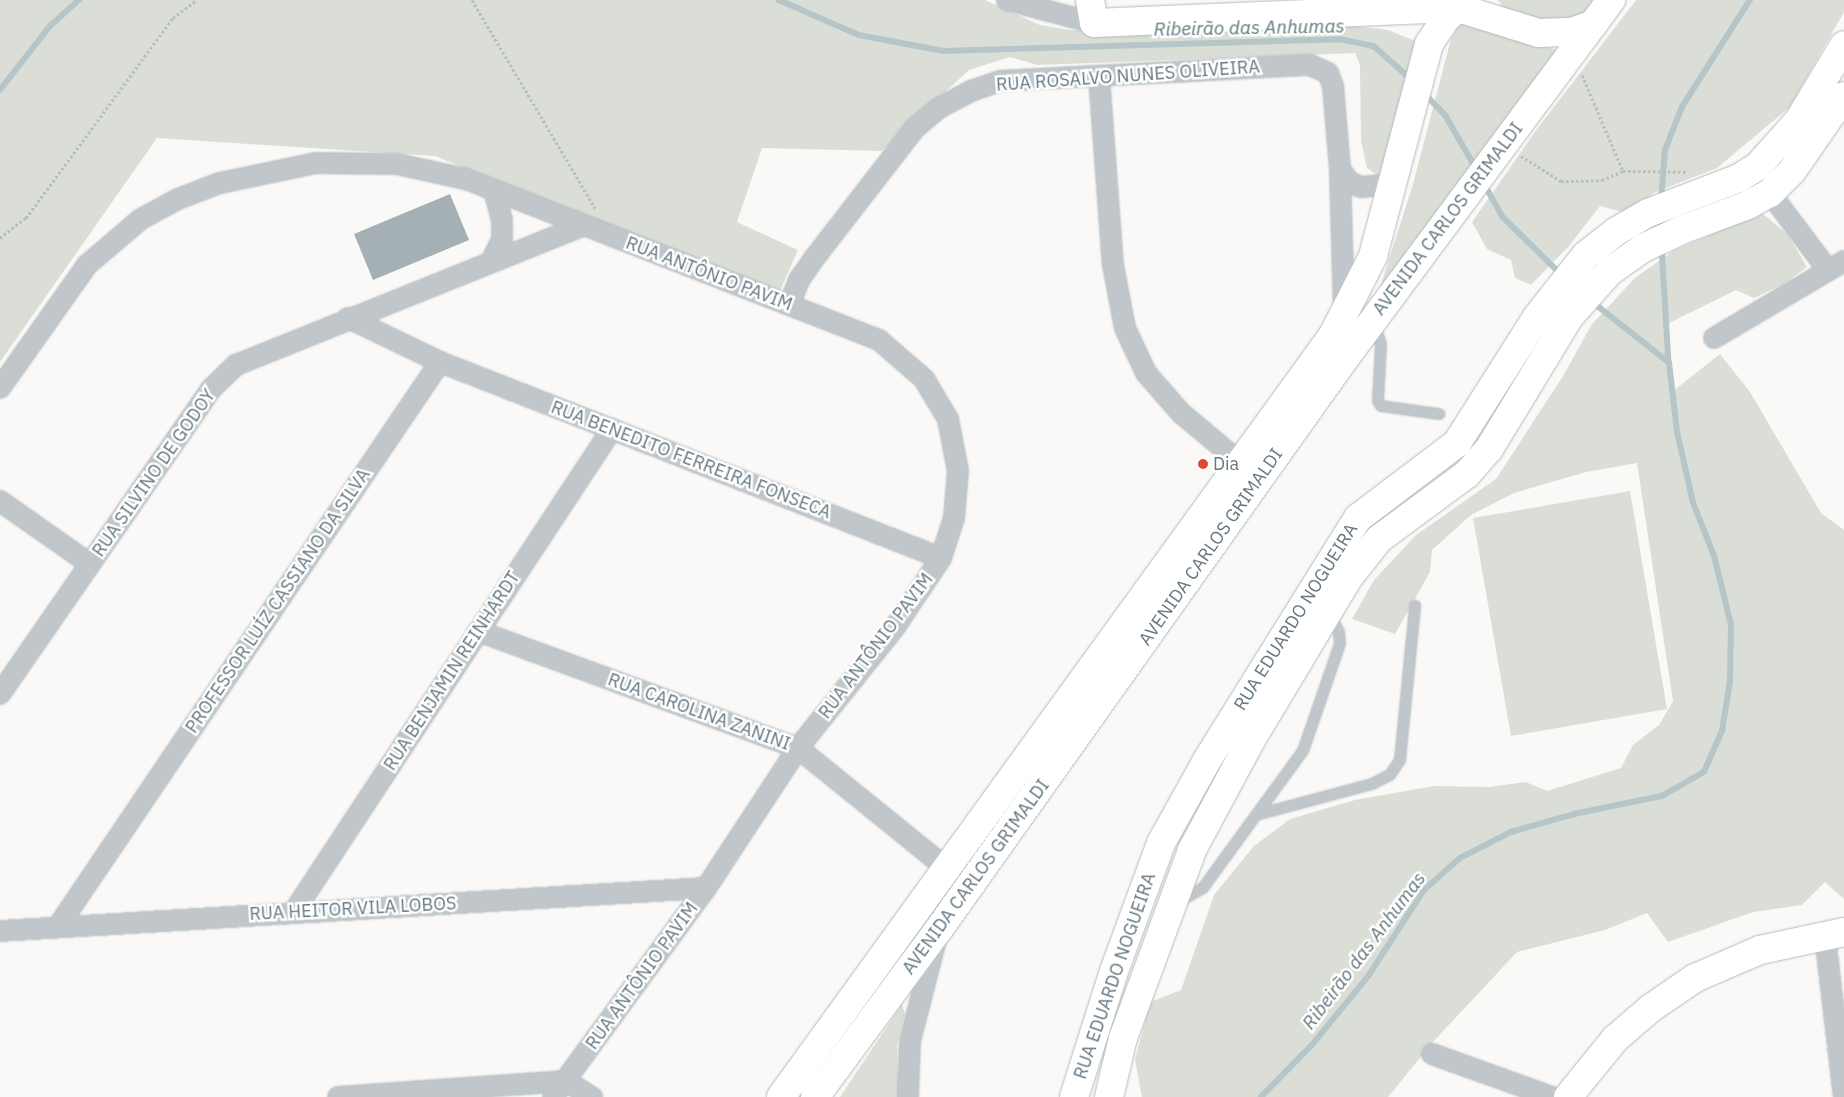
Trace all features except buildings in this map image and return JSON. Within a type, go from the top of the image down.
[{"type":"main road","name":"AVENIDA CARLOS GRIMALDI","points":[[815,1097],[939,929],[1373,321],[1504,142],[1568,61],[1611,0]]},
{"type":"main road","points":[[1092,11],[1463,4],[1539,33],[1567,33],[1594,24]]},
{"type":"main road","name":"AVENIDA CARLOS GRIMALDI","points":[[781,1097],[945,867],[1242,464],[1333,335],[1373,256],[1424,60],[1438,28],[1463,4]]},
{"type":"main road","name":"RUA EDUARDO NOGUEIRA","points":[[1074,1097],[1114,971],[1161,843],[1206,762],[1358,518],[1457,443],[1552,296],[1586,255],[1635,221],[1721,186],[1752,170],[1772,153],[1798,120],[1844,45]]},
{"type":"main road","name":"RUA EDUARDO NOGUEIRA","points":[[1109,1097],[1123,1038],[1192,850],[1219,796],[1328,609],[1379,539],[1467,474],[1489,449],[1570,316],[1617,265],[1684,228],[1717,218],[1770,193],[1792,171],[1844,96]]},
{"type":"main road","points":[[1568,1097],[1615,1039],[1672,992],[1731,960],[1777,945],[1835,934]]},
{"type":"street","points":[[1007,0],[1092,11]]},
{"type":"street","name":"RUA ROSALVO NUNES OLIVEIRA","points":[[789,305],[799,280],[816,256],[915,128],[939,108],[971,91],[1000,81],[1310,65],[1321,67],[1328,73],[1333,86],[1340,170],[1344,314]]},
{"type":"street","points":[[1099,76],[1113,265],[1125,328],[1146,373],[1175,406],[1242,464]]},
{"type":"street","name":"RUA ANTÔNIO PAVIM","points":[[0,388],[87,265],[141,219],[178,199],[220,183],[316,163],[397,164],[466,179],[582,226],[879,340],[924,379],[948,419],[958,471],[954,518],[941,558],[895,627],[798,748],[706,888],[553,1097]]},
{"type":"street","points":[[1340,170],[1350,182],[1360,187],[1384,185],[1394,178]]},
{"type":"street","points":[[491,262],[502,239],[502,220],[494,190]]},
{"type":"street","points":[[1714,338],[1836,265],[1770,193]]},
{"type":"street","name":"RUA SILVINO DE GODOY","points":[[0,694],[211,389],[230,371],[267,350],[582,226]]},
{"type":"street","points":[[348,318],[440,362]]},
{"type":"street","name":"RUA BENEDITO FERREIRA FONSECA","points":[[440,362],[941,558]]},
{"type":"street","name":"PROFESSOR LUÍZ CASSIANO DA SILVA","points":[[59,925],[440,362]]},
{"type":"street","name":"RUA BENJAMIN REINHARDT","points":[[293,913],[612,429]]},
{"type":"street","points":[[0,501],[90,564]]},
{"type":"street","name":"RUA CAROLINA ZANINI","points":[[478,631],[798,748],[945,867]]},
{"type":"street","name":"RUA HEITOR VILA LOBOS","points":[[0,931],[59,925],[706,888]]},
{"type":"street","points":[[908,1097],[910,1041],[939,929]]},
{"type":"street","points":[[1835,934],[1844,1097]]},
{"type":"street","points":[[1432,1054],[1552,1097]]},
{"type":"street","points":[[338,1097],[566,1081],[592,1097]]},
{"type":"lane","points":[[1373,321],[1381,345],[1378,400],[1381,406],[1439,414]]},
{"type":"lane","points":[[1260,814],[1372,784],[1390,775],[1400,760],[1414,606]]},
{"type":"lane","points":[[1172,906],[1203,888],[1260,814],[1303,752],[1340,644],[1339,632],[1328,609]]},
{"type":"path","points":[[0,238],[26,218],[173,18],[197,0]]},
{"type":"path","points":[[472,0],[612,237]]},
{"type":"path","points":[[1568,61],[1583,77],[1623,170]]},
{"type":"path","points":[[1504,142],[1523,158],[1561,181],[1602,180],[1623,170],[1682,172]]},
{"type":"shaded area","points":[[0,0],[985,0],[1040,25],[1070,30],[1354,26],[1388,30],[1420,43],[1385,175],[1377,175],[1367,168],[1361,141],[1360,65],[1355,53],[1037,65],[1010,57],[969,70],[882,151],[762,148],[737,222],[798,250],[778,295],[435,156],[157,138],[0,362]]},
{"type":"shaded area","points":[[1498,0],[1602,0],[1587,21],[1511,19]]},
{"type":"shaded area","points":[[1636,0],[1844,0],[1844,12],[1790,107],[1717,168],[1653,193],[1630,214],[1600,206],[1569,246],[1531,285],[1515,278],[1511,260],[1487,249],[1472,222],[1537,129]]},
{"type":"shaded area","points":[[1463,18],[1562,52],[1378,294],[1413,184],[1451,39]]},
{"type":"shaded area","points":[[1762,213],[1788,235],[1807,267],[1784,284],[1754,298],[1736,290],[1667,324],[1672,392],[1720,354],[1750,392],[1821,513],[1844,530],[1844,899],[1825,882],[1802,905],[1753,912],[1668,942],[1647,913],[1605,930],[1517,952],[1433,1042],[1388,1097],[1142,1097],[1135,1060],[1150,1002],[1181,990],[1214,895],[1254,846],[1290,819],[1355,800],[1434,786],[1489,787],[1526,782],[1547,791],[1621,768],[1633,745],[1659,725],[1673,701],[1637,463],[1586,472],[1514,493],[1471,515],[1432,550],[1430,572],[1395,634],[1352,619],[1374,580],[1416,535],[1496,479],[1563,376],[1592,324],[1636,277],[1675,250]]},
{"type":"shaded area","points":[[1630,491],[1667,709],[1511,736],[1473,518]]},
{"type":"shaded area","points":[[902,1004],[905,1014],[897,1045],[899,1097],[840,1097]]},
{"type":"waterway","name":"Ribeirão das Anhumas","points":[[0,90],[50,26],[79,0]]},
{"type":"waterway","name":"Ribeirão das Anhumas","points":[[779,0],[859,35],[944,51],[1340,39],[1374,46],[1412,80]]},
{"type":"waterway","points":[[1661,200],[1665,150],[1682,107],[1750,0]]},
{"type":"waterway","name":"Ribeirão das Anhumas","points":[[1425,94],[1446,116],[1476,168]]},
{"type":"waterway","name":"Ribeirão das Anhumas","points":[[1484,183],[1503,217],[1561,274]]},
{"type":"waterway","points":[[1662,246],[1669,363]]},
{"type":"waterway","name":"Ribeirão das Anhumas","points":[[1261,1097],[1312,1045],[1369,975],[1424,890],[1460,858],[1511,832],[1574,814],[1662,796],[1704,772],[1722,731],[1730,681],[1731,625],[1714,556],[1693,503],[1677,432],[1669,363],[1592,302]]},
{"type":"place","name":"Dia","points":[[1203,464]]}]
